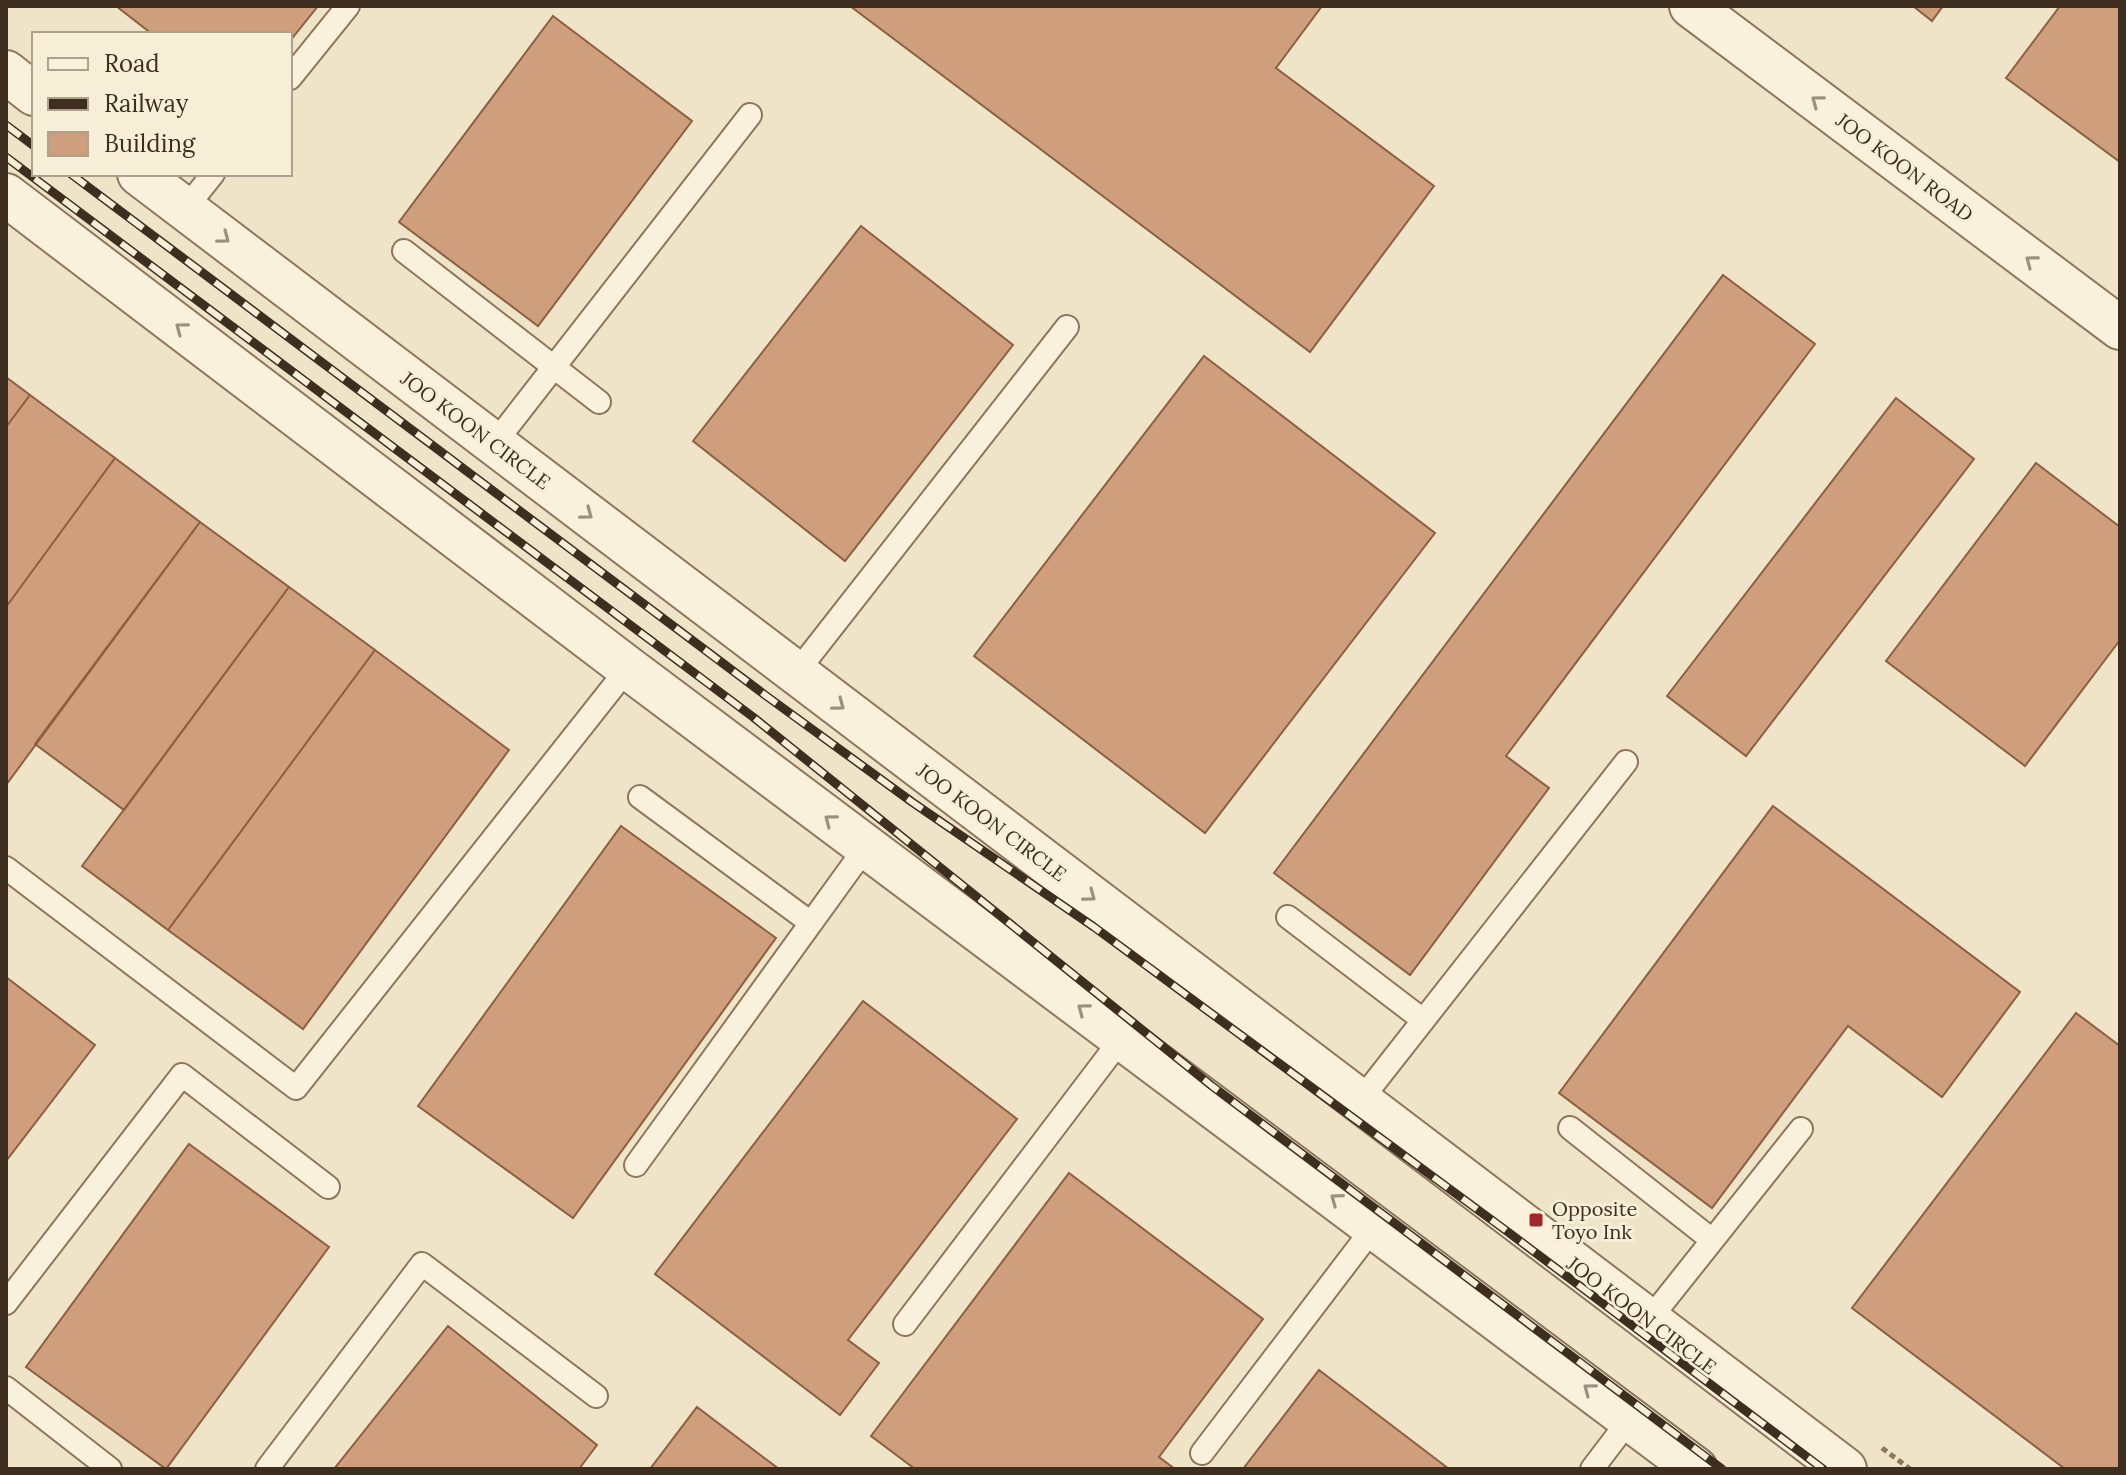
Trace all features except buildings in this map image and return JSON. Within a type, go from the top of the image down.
[{"type":"street","name":"JOO KOON ROAD","points":[[1691,6],[2120,328]]},
{"type":"street","points":[[6,72],[32,92]]},
{"type":"street","name":"JOO KOON CIRCLE","points":[[142,176],[1845,1469]]},
{"type":"street","points":[[6,195],[628,668],[1696,1469]]},
{"type":"lane","points":[[292,76],[348,6]]},
{"type":"lane","points":[[494,444],[750,115]]},
{"type":"lane","points":[[185,209],[211,176]]},
{"type":"lane","points":[[404,251],[599,402]]},
{"type":"lane","points":[[796,673],[1067,327]]},
{"type":"lane","points":[[6,868],[296,1088],[628,668]]},
{"type":"lane","points":[[1360,1101],[1626,762]]},
{"type":"lane","points":[[640,797],[811,923]]},
{"type":"lane","points":[[636,1165],[866,847]]},
{"type":"lane","points":[[1288,917],[1423,1020]]},
{"type":"lane","points":[[905,1324],[1122,1038]]},
{"type":"lane","points":[[6,1303],[182,1075],[328,1187]]},
{"type":"lane","points":[[1570,1128],[1712,1240]]},
{"type":"lane","points":[[1649,1320],[1801,1129]]},
{"type":"lane","points":[[1202,1453],[1374,1227]]},
{"type":"lane","points":[[267,1469],[422,1264],[596,1396]]},
{"type":"lane","points":[[6,1388],[110,1469]]},
{"type":"lane","points":[[1592,1469],[1630,1419]]},
{"type":"railway","points":[[6,125],[32,144]]},
{"type":"railway","points":[[6,157],[753,717],[1212,1086],[1722,1469]]},
{"type":"railway","points":[[74,176],[765,695],[912,802],[1094,927],[1823,1469]]},
{"type":"place","name":"Opposite Toyo Ink","points":[[1536,1220]]}]
